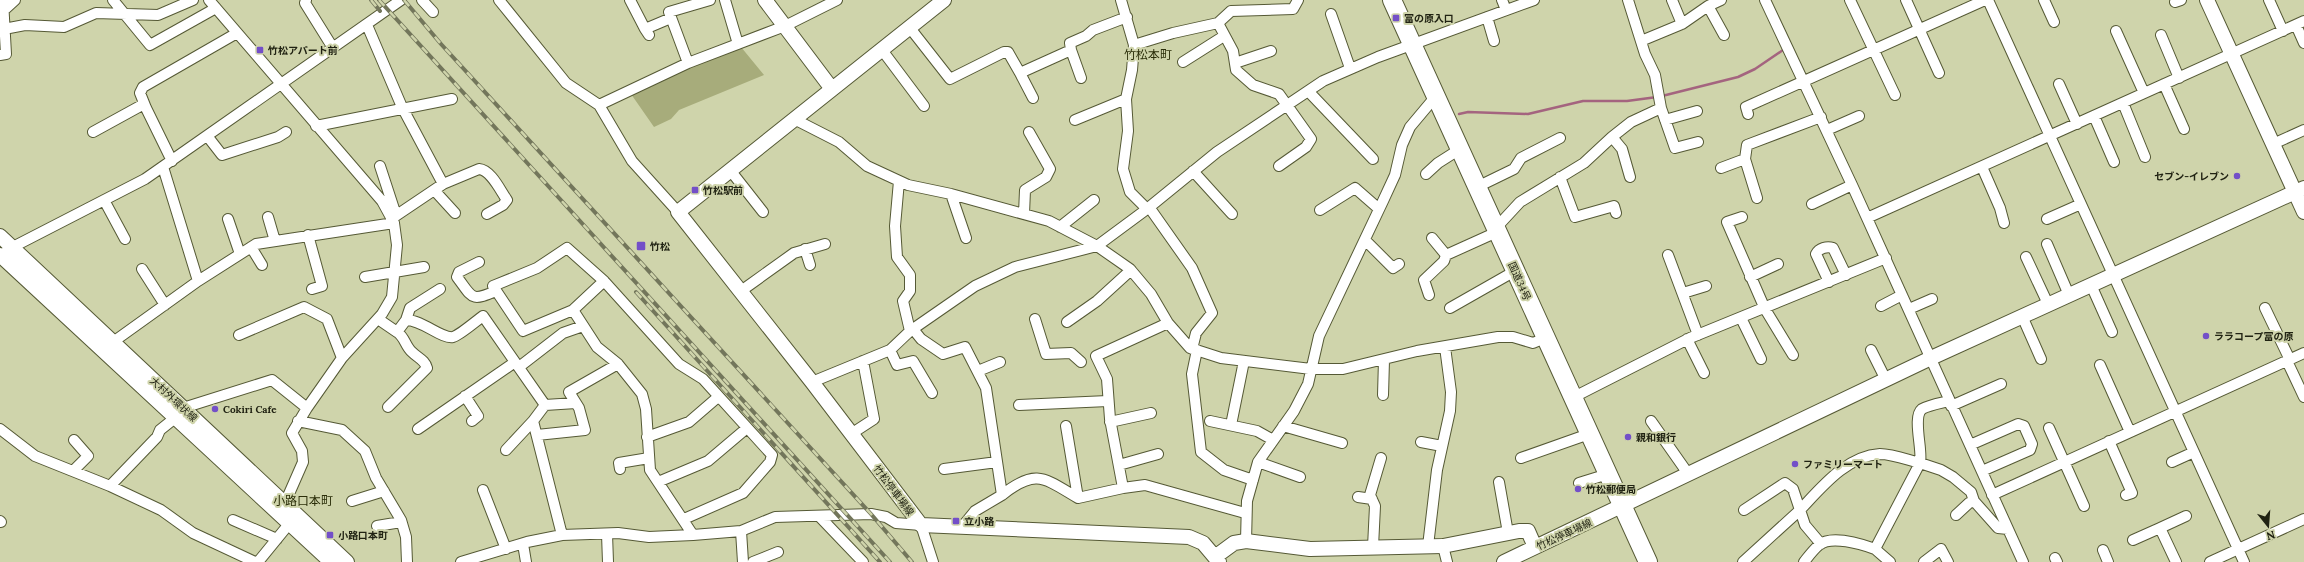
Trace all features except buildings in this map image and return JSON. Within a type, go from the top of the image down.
[{"type":"highway","name":"国道34号","points":[[1392,0],[1572,398],[1624,506],[1648,562]]},
{"type":"street","points":[[0,55],[6,54],[3,0]]},
{"type":"street","points":[[3,11],[15,0]]},
{"type":"street","points":[[114,0],[150,45],[216,8]]},
{"type":"street","points":[[4,29],[25,25],[64,27],[96,13],[158,15],[193,0]]},
{"type":"street","points":[[209,0],[280,85],[382,201],[394,219]]},
{"type":"street","points":[[306,0],[305,3],[333,48]]},
{"type":"street","points":[[4,252],[145,179],[208,137],[280,85],[368,25],[401,0]]},
{"type":"street","points":[[422,0],[433,12]]},
{"type":"street","points":[[499,0],[566,83],[599,105],[632,161],[678,212],[944,0]]},
{"type":"street","points":[[630,0],[647,32],[671,18]]},
{"type":"street","points":[[688,63],[669,12],[710,0]]},
{"type":"street","points":[[725,0],[738,44]]},
{"type":"street","points":[[765,0],[832,89]]},
{"type":"street","points":[[599,105],[688,63],[785,26],[837,0]]},
{"type":"street","points":[[1121,0],[1127,16],[1134,46],[1132,70],[1126,99],[1128,131],[1123,169],[1130,192],[1148,208],[1192,268],[1212,313],[1196,333],[1192,374],[1201,452],[1224,470],[1252,480]]},
{"type":"street","points":[[1231,0],[1238,10]]},
{"type":"street","points":[[1134,46],[1173,33],[1218,22],[1226,14],[1238,10],[1293,9],[1298,0]]},
{"type":"street","points":[[1502,0],[1506,10]]},
{"type":"street","points":[[812,382],[890,350],[912,330],[975,286],[1015,267],[1097,246],[1148,208],[1216,152],[1286,104],[1350,68],[1534,0]]},
{"type":"street","points":[[1628,0],[1641,41],[1655,75],[1659,100],[1675,148],[1698,142]]},
{"type":"street","points":[[1672,0],[1682,24]]},
{"type":"street","points":[[1641,41],[1682,24],[1708,6],[1721,0]]},
{"type":"street","points":[[1765,0],[1886,258],[2008,529],[2020,561]]},
{"type":"street","points":[[1850,0],[1894,94]]},
{"type":"street","points":[[1906,0],[1939,73]]},
{"type":"street","points":[[1746,107],[1984,0]]},
{"type":"street","points":[[1988,0],[2244,562]]},
{"type":"street","points":[[2044,0],[2054,22]]},
{"type":"street","points":[[2207,0],[2273,144],[2300,190],[2304,212]]},
{"type":"street","points":[[2269,0],[2283,31]]},
{"type":"street","points":[[1708,6],[1724,35]]},
{"type":"street","points":[[1331,14],[1350,68]]},
{"type":"street","points":[[1081,78],[1070,43],[1086,36],[1093,30],[1127,16]]},
{"type":"street","points":[[1487,17],[1494,41]]},
{"type":"street","points":[[1218,22],[1233,51],[1236,70],[1253,85],[1278,94],[1311,139],[1306,147],[1279,166]]},
{"type":"street","points":[[1867,218],[2300,23],[2304,43]]},
{"type":"street","points":[[368,25],[402,108],[443,184]]},
{"type":"street","points":[[910,28],[950,79],[1004,52],[1008,52],[1033,98]]},
{"type":"street","points":[[2116,31],[2144,93]]},
{"type":"street","points":[[198,281],[168,164],[140,93],[143,87],[236,33]]},
{"type":"street","points":[[2161,35],[2179,78]]},
{"type":"street","points":[[1183,62],[1224,36]]},
{"type":"street","points":[[882,50],[924,106]]},
{"type":"street","points":[[1020,74],[1071,50]]},
{"type":"street","points":[[1235,64],[1270,51]]},
{"type":"street","points":[[2059,84],[2077,124]]},
{"type":"street","points":[[2164,84],[2184,129]]},
{"type":"street","points":[[1308,91],[1372,159]]},
{"type":"street","points":[[1246,541],[1245,513],[1252,480],[1258,462],[1284,426],[1308,384],[1319,336],[1380,209],[1394,175],[1402,145],[1410,127],[1436,96]]},
{"type":"street","points":[[316,126],[452,99]]},
{"type":"street","points":[[1075,120],[1126,99]]},
{"type":"street","points":[[1429,295],[1424,280],[1444,261],[1446,255],[1496,231],[1520,202],[1584,163],[1612,137],[1659,100]]},
{"type":"street","points":[[2123,103],[2145,157]]},
{"type":"street","points":[[93,132],[144,104]]},
{"type":"street","points":[[1665,120],[1697,111]]},
{"type":"street","points":[[1827,130],[1859,116]]},
{"type":"street","points":[[2094,116],[2114,162]]},
{"type":"street","points":[[1757,198],[1745,159],[1747,145],[1821,117]]},
{"type":"street","points":[[794,119],[839,142],[868,166],[899,181],[1049,221],[1097,246],[1131,270],[1151,294],[1168,324],[1195,350],[1221,358],[1311,369],[1342,369],[1417,351],[1498,337],[1513,336],[1533,343],[1545,338]]},
{"type":"street","points":[[2273,144],[2304,130]]},
{"type":"street","points":[[208,137],[222,155],[278,137],[286,132]]},
{"type":"street","points":[[1024,214],[1025,190],[1046,177],[1050,169],[1029,132]]},
{"type":"street","points":[[1612,137],[1622,149],[1630,177]]},
{"type":"street","points":[[1477,187],[1514,169],[1521,158],[1560,138]]},
{"type":"street","points":[[1426,174],[1438,163],[1460,149]]},
{"type":"street","points":[[1721,168],[1745,159]]},
{"type":"street","points":[[285,503],[304,462],[302,451],[292,433],[298,421],[342,358],[378,319],[392,297],[397,245],[394,219],[380,166]]},
{"type":"street","points":[[1982,167],[2000,208],[2004,223]]},
{"type":"street","points":[[113,342],[198,281],[256,244],[394,219],[443,184],[479,169],[484,169],[507,200],[503,205],[486,214]]},
{"type":"street","points":[[730,170],[763,212]]},
{"type":"street","points":[[1193,171],[1232,214]]},
{"type":"street","points":[[1560,177],[1575,217],[1589,218],[1614,206]]},
{"type":"street","points":[[899,181],[895,226],[897,256],[910,275],[910,291],[903,301],[912,330],[921,339],[943,354],[965,347],[986,388],[1002,495]]},
{"type":"street","points":[[1812,204],[1852,185]]},
{"type":"street","points":[[1320,210],[1354,188],[1380,209]]},
{"type":"street","points":[[434,190],[455,213]]},
{"type":"street","name":"竹松停車場線","points":[[1504,562],[1689,475],[1930,358],[2300,190]]},
{"type":"street","points":[[951,194],[966,238]]},
{"type":"street","points":[[104,200],[125,239]]},
{"type":"street","points":[[1060,227],[1094,200]]},
{"type":"street","points":[[2047,219],[2081,204]]},
{"type":"street","name":"竹松停車場線","points":[[678,212],[812,382],[921,525],[1189,537],[1203,543],[1217,559]]},
{"type":"street","points":[[268,217],[275,241]]},
{"type":"street","points":[[1742,217],[1727,222],[1765,309],[1793,354]]},
{"type":"street","points":[[228,219],[240,254]]},
{"type":"street","points":[[308,235],[322,286],[312,289]]},
{"type":"street","name":"大村外環状線","points":[[0,236],[4,252],[179,413],[285,503],[347,562]]},
{"type":"street","points":[[1432,238],[1446,255]]},
{"type":"street","points":[[1365,240],[1393,268]]},
{"type":"street","points":[[741,291],[794,253],[825,244]]},
{"type":"street","points":[[2046,244],[2069,295]]},
{"type":"street","points":[[1829,282],[1816,254],[1818,250],[1829,246],[1833,248],[1846,275]]},
{"type":"street","points":[[251,247],[262,266]]},
{"type":"street","points":[[604,281],[573,310],[523,331],[493,286],[537,268],[567,248],[604,281],[679,364],[703,379],[772,455],[770,462],[743,493],[684,518]]},
{"type":"street","points":[[805,250],[810,265]]},
{"type":"street","name":"大村外環状線","points":[[4,252],[113,342],[179,413],[289,524],[331,562]]},
{"type":"street","points":[[1668,255],[1698,335]]},
{"type":"street","points":[[1572,398],[1687,339],[1765,309],[1886,258]]},
{"type":"street","points":[[2026,258],[2048,304]]},
{"type":"street","points":[[479,262],[458,272],[457,277],[472,297],[478,299],[496,291]]},
{"type":"street","points":[[1750,277],[1778,264]]},
{"type":"street","points":[[365,277],[424,267]]},
{"type":"street","points":[[142,269],[165,305]]},
{"type":"street","points":[[1067,322],[1097,301],[1131,270]]},
{"type":"street","points":[[1450,308],[1515,271]]},
{"type":"street","points":[[2090,285],[2112,332]]},
{"type":"street","points":[[1683,293],[1706,286]]},
{"type":"street","points":[[397,332],[406,320],[410,308],[440,289]]},
{"type":"street","points":[[1881,306],[1902,294]]},
{"type":"street","points":[[1908,309],[1932,299]]},
{"type":"street","points":[[239,335],[304,307],[326,319],[342,358]]},
{"type":"street","points":[[2265,308],[2304,397]]},
{"type":"street","points":[[573,310],[597,347],[618,364],[642,394],[646,409],[650,470],[684,518],[693,535]]},
{"type":"street","points":[[406,320],[422,323],[446,336],[453,337],[483,316],[546,405]]},
{"type":"street","points":[[2022,316],[2041,359]]},
{"type":"street","points":[[1741,318],[1761,359]]},
{"type":"street","points":[[378,319],[404,336],[411,351],[426,362],[427,368],[388,407]]},
{"type":"street","points":[[1035,319],[1046,354],[1071,353],[1080,363],[1168,324]]},
{"type":"street","points":[[418,429],[465,396],[517,365],[563,333],[583,326]]},
{"type":"street","points":[[1687,339],[1704,373]]},
{"type":"street","points":[[1428,546],[1431,507],[1450,411],[1451,392],[1445,347]]},
{"type":"street","points":[[890,350],[897,365],[913,361],[932,393]]},
{"type":"street","points":[[1870,350],[1886,380]]},
{"type":"street","points":[[1992,495],[2304,353]]},
{"type":"street","points":[[1096,356],[1106,379],[1110,422],[1123,488]]},
{"type":"street","points":[[1383,395],[1384,360]]},
{"type":"street","points":[[851,434],[874,419],[863,361]]},
{"type":"street","points":[[978,371],[1000,362]]},
{"type":"street","points":[[1231,425],[1244,362]]},
{"type":"street","points":[[537,435],[585,430],[576,403],[569,392],[618,364]]},
{"type":"street","points":[[2100,365],[2130,432]]},
{"type":"street","points":[[110,486],[157,437],[160,430],[179,413],[272,380],[307,408]]},
{"type":"street","points":[[1875,549],[1920,463],[1922,453],[1917,421],[1918,413],[1923,409],[1950,403],[2001,384]]},
{"type":"street","points":[[465,396],[478,416],[472,420]]},
{"type":"street","points":[[647,437],[689,422],[718,397]]},
{"type":"street","points":[[1019,405],[1108,401]]},
{"type":"street","points":[[506,450],[546,405],[576,403]]},
{"type":"street","points":[[1110,422],[1151,413]]},
{"type":"street","points":[[1210,420],[1257,431],[1273,440]]},
{"type":"street","points":[[298,421],[342,430],[365,451],[401,522],[406,537],[407,562]]},
{"type":"street","points":[[533,421],[562,535]]},
{"type":"street","points":[[1652,421],[1689,475]]},
{"type":"street","points":[[1970,445],[2018,424],[2024,426],[2032,444],[2030,450],[1982,471]]},
{"type":"street","points":[[1066,426],[1078,498]]},
{"type":"street","points":[[1284,426],[1342,443]]},
{"type":"street","points":[[658,482],[708,461],[747,428]]},
{"type":"street","points":[[2049,428],[2084,506]]},
{"type":"street","points":[[0,429],[35,456],[110,486],[161,510],[193,533],[239,558],[256,562],[289,524]]},
{"type":"street","points":[[1521,458],[1589,434]]},
{"type":"street","points":[[73,471],[88,456],[74,440]]},
{"type":"street","points":[[2109,441],[2133,492]]},
{"type":"street","points":[[1421,442],[1442,446]]},
{"type":"street","points":[[2172,462],[2194,452]]},
{"type":"street","points":[[1119,465],[1158,454]]},
{"type":"street","points":[[1743,562],[1800,510],[1839,471],[1861,459],[1881,454],[1920,463],[1941,470],[1953,477],[1971,492],[1974,501],[1998,528],[2008,529]]},
{"type":"street","points":[[618,463],[649,458]]},
{"type":"street","points":[[1373,547],[1375,506],[1370,495],[1381,458]]},
{"type":"street","points":[[944,469],[997,462]]},
{"type":"street","points":[[1258,462],[1300,477]]},
{"type":"street","points":[[1579,483],[1608,474]]},
{"type":"street","points":[[962,527],[975,511],[1002,495],[1017,483],[1029,478],[1043,479],[1078,498],[1144,485],[1245,513]]},
{"type":"street","points":[[1499,482],[1508,533]]},
{"type":"street","points":[[1744,510],[1785,483],[1793,489],[1805,525],[1821,544]]},
{"type":"street","points":[[483,490],[506,549]]},
{"type":"street","points":[[352,501],[384,491]]},
{"type":"street","points":[[1358,497],[1372,499]]},
{"type":"street","points":[[1956,515],[1968,503],[1974,501]]},
{"type":"street","points":[[460,562],[523,544],[562,535],[607,534],[648,537],[693,535],[741,531],[775,517],[871,514],[886,516],[896,523],[921,525],[933,562]]},
{"type":"street","points":[[819,516],[863,562]]},
{"type":"street","points":[[2133,540],[2186,516]]},
{"type":"street","points":[[2210,562],[2304,519]]},
{"type":"street","points":[[233,520],[277,539]]},
{"type":"street","points":[[377,526],[401,522]]},
{"type":"street","points":[[2160,528],[2176,562]]},
{"type":"street","points":[[741,531],[743,562]]},
{"type":"street","points":[[1217,559],[1234,543],[1246,541],[1310,549],[1443,546],[1508,533],[1528,531],[1535,547]]},
{"type":"street","points":[[607,534],[608,562]]},
{"type":"street","points":[[1804,562],[1821,544],[1843,541],[1858,543],[1875,549],[1890,562]]},
{"type":"street","points":[[523,544],[526,562]]},
{"type":"street","points":[[1443,546],[1446,562]]},
{"type":"street","points":[[1924,562],[1943,547],[1948,562]]},
{"type":"street","points":[[2103,550],[2108,562]]},
{"type":"street","points":[[753,562],[778,552]]},
{"type":"green space","points":[[741,47],[764,75],[679,110],[671,119],[654,127],[631,94],[641,86]]},
{"type":"waterway","points":[[1662,96],[1738,77],[1755,69],[1783,50]]},
{"type":"waterway","points":[[1459,114],[1468,112],[1528,114],[1583,101],[1627,101],[1657,97]]},
{"type":"railway","points":[[371,0],[380,11]]},
{"type":"railway","points":[[379,0],[890,562]]},
{"type":"railway","points":[[404,0],[441,44],[871,514],[912,562]]},
{"type":"railway","points":[[636,292],[880,562]]},
{"type":"place","name":"富の原入口","points":[[1396,18]]},
{"type":"place","name":"竹松アパート前","points":[[260,50]]},
{"type":"place","name":"セブン-イレブン","points":[[2237,176]]},
{"type":"place","name":"竹松駅前","points":[[695,190]]},
{"type":"place","name":"竹松","points":[[641,246]]},
{"type":"place","name":"ララコープ富の原","points":[[2206,336]]},
{"type":"place","name":"Cokiri Cafe","points":[[215,409]]},
{"type":"place","name":"親和銀行","points":[[1628,437]]},
{"type":"place","name":"ファミリーマート","points":[[1795,464]]},
{"type":"place","name":"竹松郵便局","points":[[1578,489]]},
{"type":"place","name":"立小路","points":[[956,521]]},
{"type":"place","name":"小路口本町","points":[[330,535]]},
{"type":"district","name":"竹松本町","points":[[1148,55]]},
{"type":"district","name":"小路口本町","points":[[303,501]]}]
